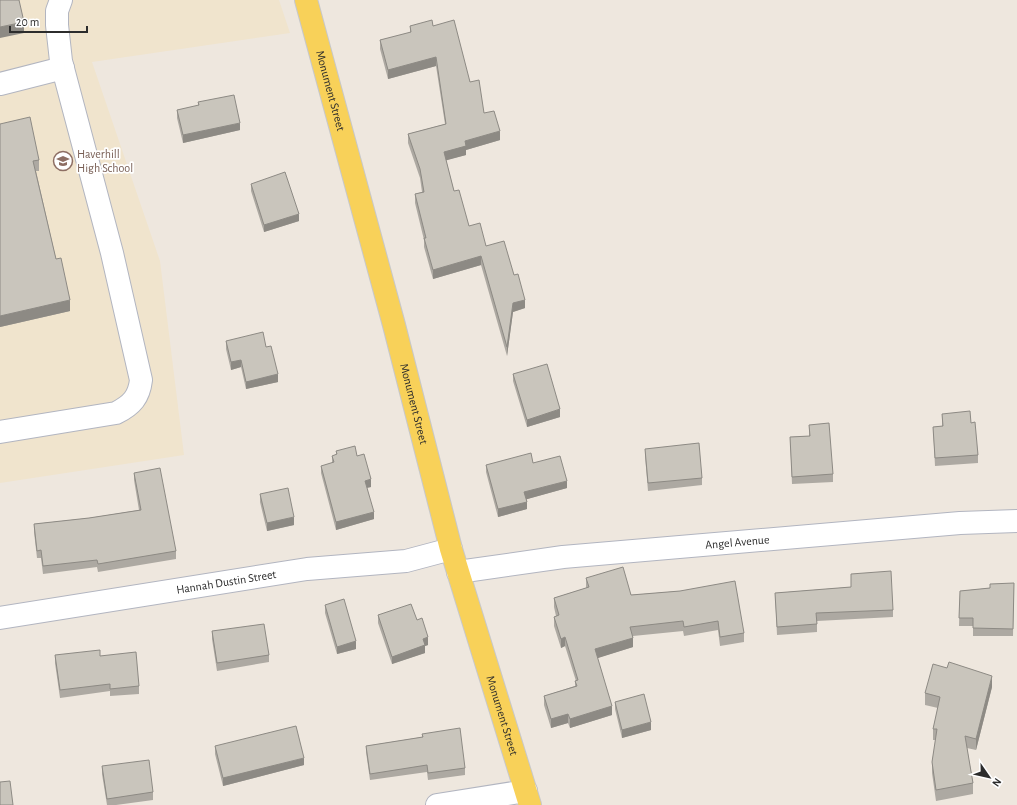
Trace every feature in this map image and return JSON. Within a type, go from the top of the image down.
[{"type":"main road","name":"Monument Street","points":[[306,0],[394,325],[451,549],[528,798]]},
{"type":"street","points":[[0,432],[116,413],[128,407],[136,398],[140,389],[141,380],[112,253],[63,68],[57,25],[57,11],[60,0]]},
{"type":"street","points":[[0,84],[63,68]]},
{"type":"street","name":"Angel Avenue","points":[[458,572],[563,557],[960,523],[1017,521]]},
{"type":"street","name":"Hannah Dustin Street","points":[[0,618],[306,569],[406,561],[451,549]]},
{"type":"street","points":[[437,805],[528,798]]},
{"type":"shaded area","name":"Haverhill High School","points":[[0,0],[279,0],[290,33],[92,62],[160,261],[184,455],[0,483]]},
{"type":"building","points":[[0,0],[19,0],[24,22],[0,27]]},
{"type":"building","points":[[432,20],[433,26],[454,20],[470,82],[479,80],[484,113],[494,111],[500,131],[465,141],[466,146],[444,152],[454,191],[459,190],[469,226],[480,223],[486,246],[504,241],[514,275],[518,274],[525,300],[513,303],[507,347],[481,256],[433,270],[424,238],[426,238],[415,194],[424,192],[420,169],[408,134],[446,124],[436,57],[388,70],[380,40],[411,32],[410,26]]},
{"type":"building","points":[[234,95],[240,123],[183,135],[177,110],[199,105],[198,102]]},
{"type":"building","points":[[30,117],[39,160],[33,161],[56,259],[61,258],[70,300],[0,316],[0,124]]},
{"type":"building","points":[[285,172],[299,214],[264,225],[251,184]]},
{"type":"building","points":[[263,332],[266,347],[271,346],[278,374],[246,382],[241,360],[231,362],[226,341]]},
{"type":"building","points":[[547,364],[560,409],[527,420],[513,374]]},
{"type":"building","points":[[970,411],[971,423],[975,422],[978,455],[935,458],[933,427],[943,426],[942,414]]},
{"type":"building","points":[[829,423],[833,474],[792,477],[790,437],[810,436],[809,425]]},
{"type":"building","points":[[699,443],[702,478],[648,483],[645,449]]},
{"type":"building","points":[[355,446],[357,456],[364,454],[371,479],[365,481],[374,512],[336,522],[321,466],[334,462],[332,456],[337,454],[336,451]]},
{"type":"building","points":[[531,453],[533,463],[560,456],[567,481],[524,492],[527,502],[498,509],[486,465]]},
{"type":"building","points":[[160,468],[176,551],[98,564],[97,560],[43,566],[41,550],[37,551],[34,524],[141,510],[134,473]]},
{"type":"building","points":[[288,488],[294,517],[267,523],[260,494]]},
{"type":"building","points":[[623,567],[631,595],[680,591],[735,581],[744,633],[720,637],[718,621],[684,627],[683,621],[630,627],[633,638],[595,649],[612,706],[570,719],[568,714],[551,719],[544,696],[577,686],[575,681],[578,680],[565,637],[561,639],[554,617],[559,615],[554,598],[589,587],[586,578]]},
{"type":"building","points":[[891,571],[893,610],[816,613],[817,624],[777,627],[775,593],[851,587],[851,574]]},
{"type":"building","points":[[1014,583],[1013,629],[973,628],[973,618],[959,618],[960,591],[990,588],[990,584]]},
{"type":"building","points":[[344,599],[356,641],[337,647],[325,605]]},
{"type":"building","points":[[411,604],[417,620],[422,618],[428,637],[423,639],[425,645],[392,657],[378,615]]},
{"type":"building","points":[[264,624],[269,655],[217,663],[212,631]]},
{"type":"building","points":[[100,650],[100,656],[136,652],[139,686],[110,689],[110,684],[60,690],[55,655]]},
{"type":"building","points":[[949,662],[992,676],[976,739],[965,736],[973,783],[936,790],[932,762],[937,729],[933,729],[940,697],[925,693],[933,664],[947,668]]},
{"type":"building","points":[[644,694],[651,722],[622,730],[615,702]]},
{"type":"building","points":[[296,726],[304,758],[223,778],[215,746]]},
{"type":"building","points":[[460,728],[465,768],[428,773],[427,765],[370,774],[366,746],[423,737],[422,734]]},
{"type":"building","points":[[149,760],[153,792],[107,799],[102,766]]},
{"type":"building","points":[[10,781],[13,805],[0,805],[0,782]]},
{"type":"place","name":"Haverhill High School","points":[[63,161]]}]
